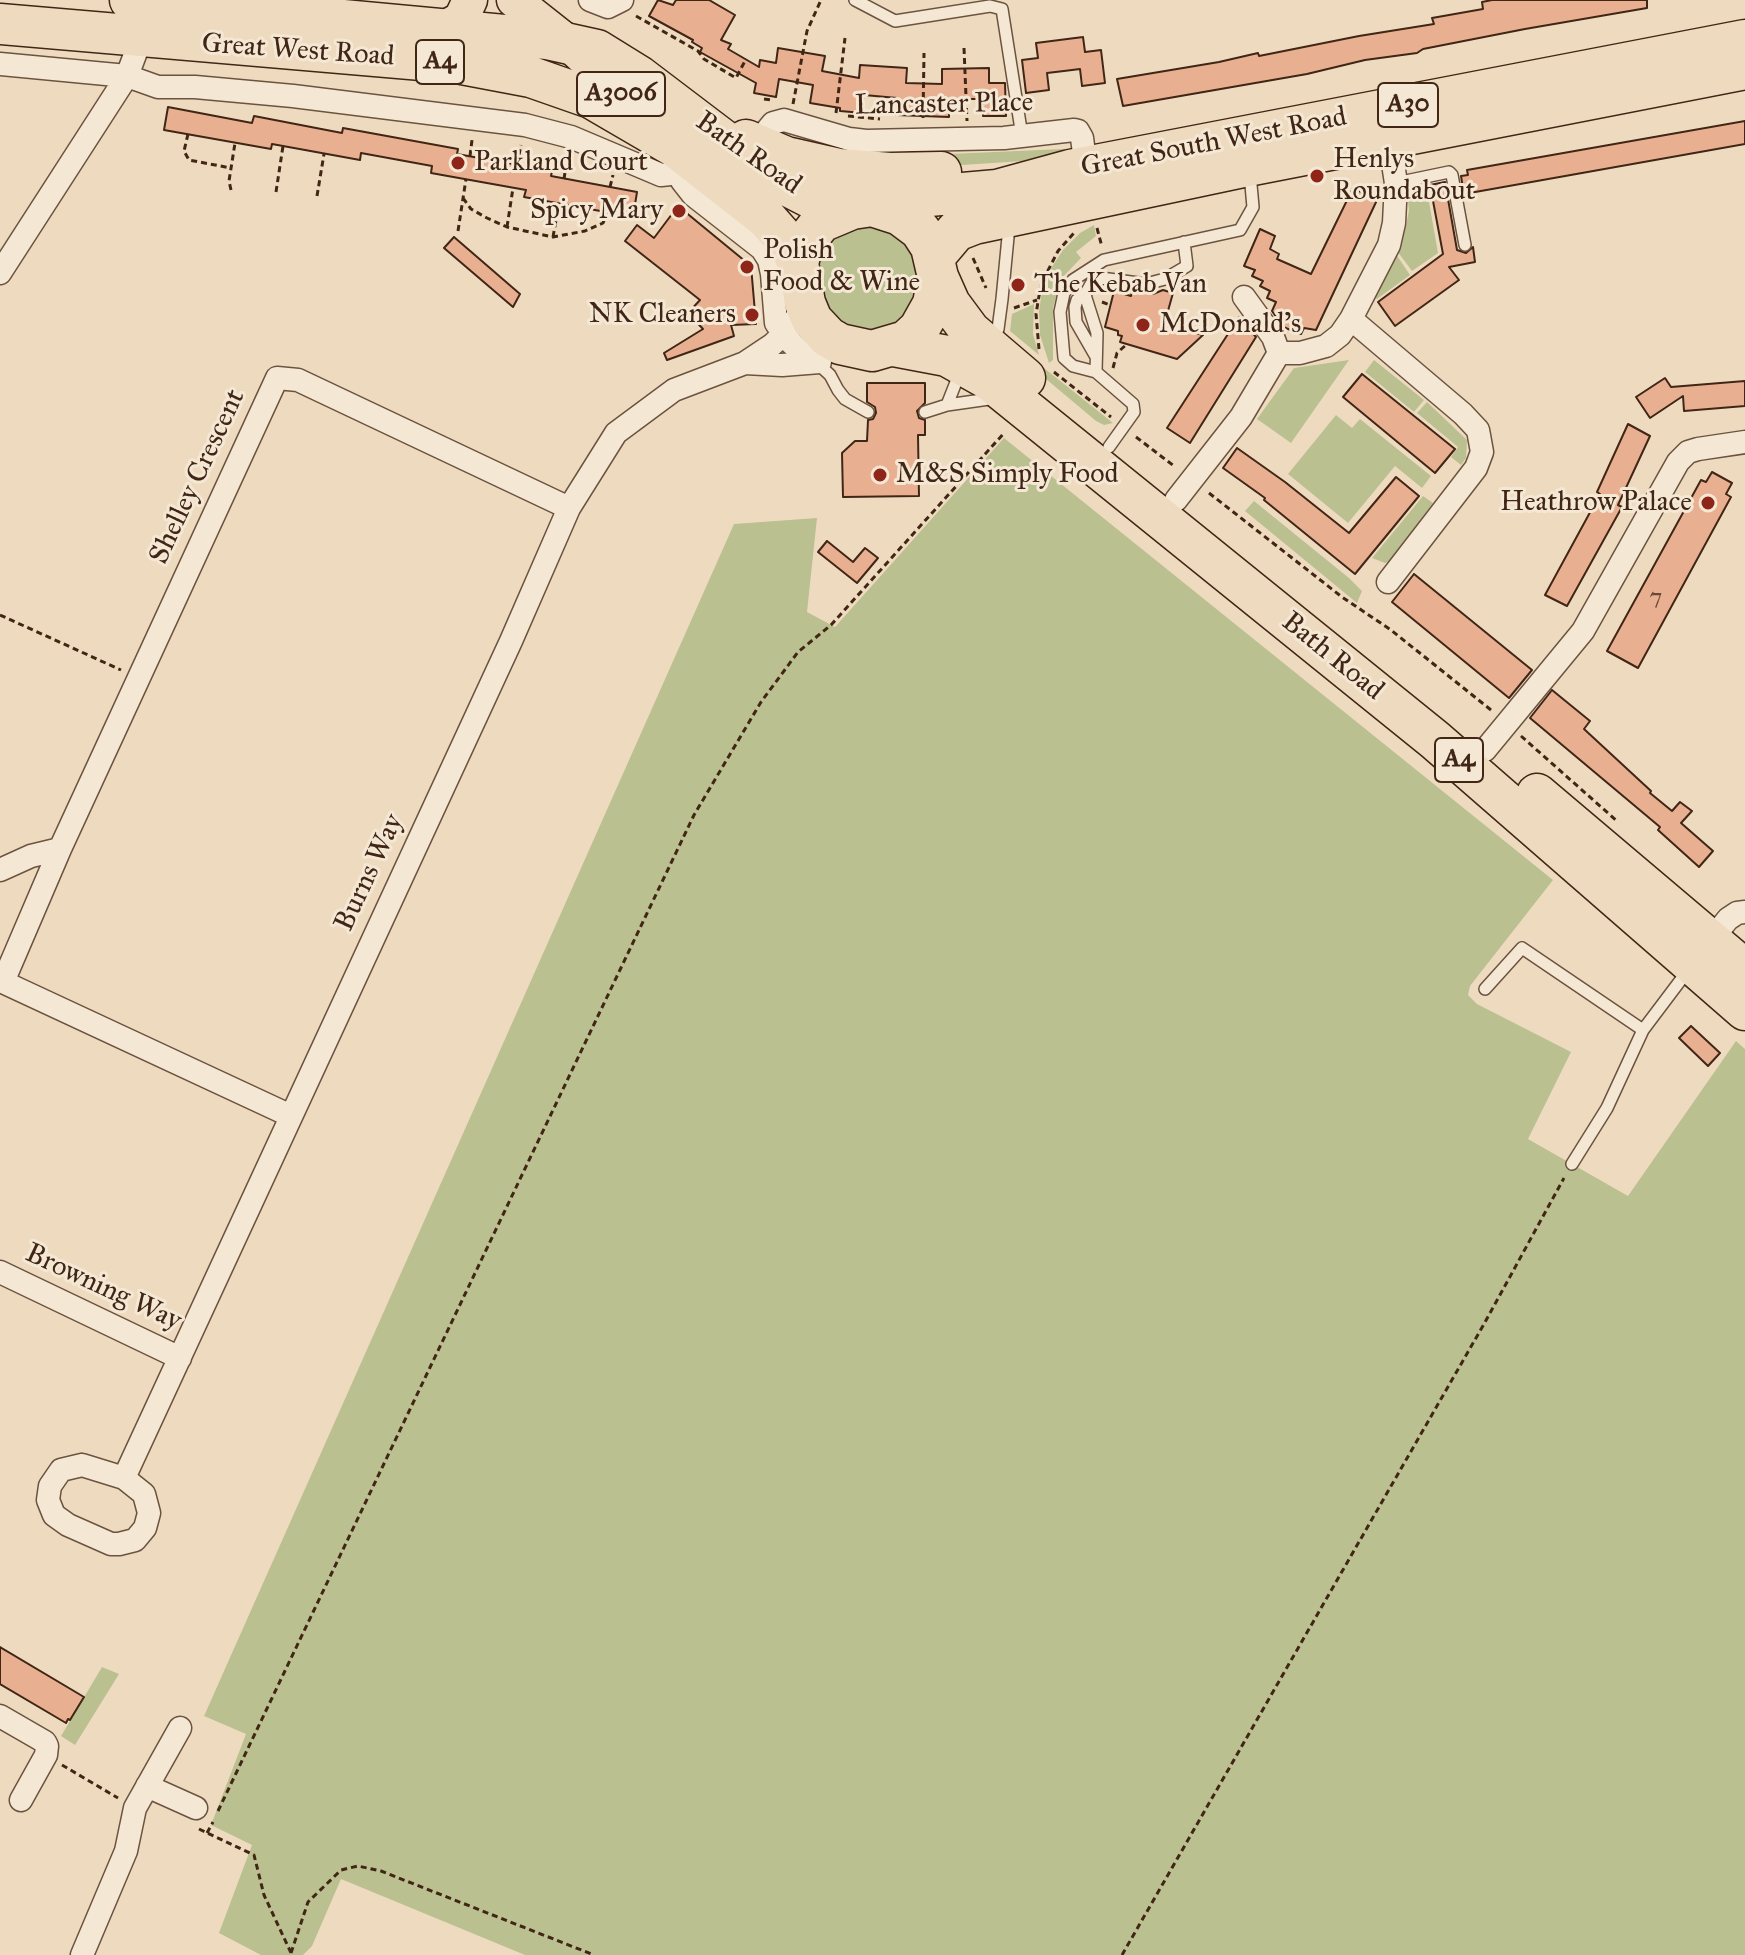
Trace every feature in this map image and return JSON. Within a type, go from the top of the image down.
[{"type":"highway","name":"Great West Road","points":[[133,19],[175,2],[236,5],[388,17],[443,29],[566,41]]},
{"type":"highway","name":"Great West Road","points":[[0,24],[133,19],[495,68],[591,98],[687,148]]},
{"type":"highway","name":"Great South West Road","points":[[862,207],[895,199],[997,190],[1078,169],[1745,40]]},
{"type":"highway","name":"Bath Road","points":[[566,41],[597,50],[639,76],[687,148],[766,218],[788,243],[798,263]]},
{"type":"highway","name":"Great South West Road","points":[[947,260],[949,238],[963,227],[1248,166],[1745,69]]},
{"type":"highway","name":"Bath Road","points":[[687,148],[756,154],[792,190],[862,207]]},
{"type":"highway","points":[[756,154],[890,173],[1078,169]]},
{"type":"highway","points":[[862,207],[890,210],[913,223],[947,260],[925,323],[914,335],[878,348],[840,344],[828,337],[812,320],[788,320],[798,263],[803,245],[813,229],[828,218],[862,207]]},
{"type":"highway","name":"Bath Road","points":[[947,260],[961,320],[1007,414],[1163,523],[1701,953],[1745,970]]},
{"type":"highway","name":"Bath Road","points":[[878,348],[976,356],[1116,437],[1496,737],[1701,953],[1745,1010]]},
{"type":"main road","points":[[443,29],[461,19],[470,0]]},
{"type":"main road","name":"Bath Road","points":[[514,0],[566,41]]},
{"type":"street","points":[[0,273],[127,76],[136,52],[133,19]]},
{"type":"street","points":[[0,64],[127,76],[158,87],[195,87],[293,96],[525,125],[571,137],[661,175],[687,148]]},
{"type":"street","name":"Lancaster Place","points":[[756,154],[773,123],[784,120],[856,140],[1022,136],[1077,130],[1083,143],[1078,169]]},
{"type":"street","points":[[1279,353],[1300,353],[1326,346],[1340,335],[1389,245],[1394,223],[1396,183],[1389,138]]},
{"type":"street","points":[[687,148],[682,181],[693,195],[762,249],[805,356],[816,362]]},
{"type":"street","points":[[1244,297],[1273,337],[1279,353]]},
{"type":"street","points":[[1351,319],[1472,422],[1482,445],[1476,468],[1388,582]]},
{"type":"street","name":"Burns Way","points":[[745,363],[788,320]]},
{"type":"street","name":"Burns Way","points":[[124,1478],[511,641],[569,508],[616,433],[674,390],[745,363],[782,365],[816,362],[878,348]]},
{"type":"street","points":[[1183,490],[1241,417],[1279,353]]},
{"type":"street","name":"Shelley Crescent","points":[[291,1116],[1,982],[60,849],[277,378],[298,380],[569,508]]},
{"type":"street","points":[[1496,737],[1583,631],[1678,462],[1688,452],[1698,449],[1745,442]]},
{"type":"street","points":[[0,870],[31,856],[60,849]]},
{"type":"street","points":[[1701,953],[1728,919],[1745,912]]},
{"type":"street","name":"Browning Way","points":[[0,1272],[180,1358]]},
{"type":"street","points":[[82,1465],[124,1478],[144,1494],[149,1513],[145,1528],[131,1542],[111,1544],[68,1525],[54,1515],[48,1500],[50,1486],[61,1470],[82,1465]]},
{"type":"street","points":[[0,1716],[47,1746],[46,1755],[21,1800]]},
{"type":"street","points":[[82,1955],[126,1851],[135,1808],[180,1728]]},
{"type":"street","points":[[147,1786],[196,1818]]},
{"type":"lane","points":[[855,0],[895,21],[990,6],[1002,9],[1022,136]]},
{"type":"lane","points":[[1116,437],[1134,412],[1133,404],[1096,372],[1073,366],[1062,355],[1060,312],[1068,286],[1079,275],[1104,260],[1237,231],[1243,227],[1254,200],[1248,166]]},
{"type":"lane","points":[[1396,183],[1449,172],[1465,245]]},
{"type":"lane","points":[[947,405],[976,356],[997,334],[1008,237],[1005,218]]},
{"type":"lane","points":[[1095,355],[1076,322],[1077,300],[1101,278],[1146,284],[1165,279],[1187,266],[1184,242]]},
{"type":"lane","points":[[1085,295],[1097,333],[1096,372]]},
{"type":"lane","points":[[816,362],[830,375],[845,399],[868,412]]},
{"type":"lane","points":[[925,412],[947,405],[1007,414]]},
{"type":"lane","points":[[1485,989],[1522,948],[1643,1030]]},
{"type":"lane","points":[[1572,1164],[1607,1108],[1643,1030],[1701,953]]},
{"type":"path","points":[[796,85],[807,31],[821,0]]},
{"type":"path","points":[[611,5],[698,51],[704,59],[736,78],[746,59]]},
{"type":"path","points":[[845,38],[836,115],[879,118]]},
{"type":"path","points":[[964,48],[966,101]]},
{"type":"path","points":[[923,121],[924,53]]},
{"type":"path","points":[[764,99],[778,101]]},
{"type":"path","points":[[188,134],[184,151],[189,160],[231,168]]},
{"type":"path","points":[[231,190],[235,143]]},
{"type":"path","points":[[276,192],[283,146]]},
{"type":"path","points":[[317,196],[324,154]]},
{"type":"path","points":[[458,231],[466,179]]},
{"type":"path","points":[[507,227],[513,188]]},
{"type":"path","points":[[463,198],[471,209],[507,227],[553,237],[585,231],[603,223],[607,213]]},
{"type":"path","points":[[553,237],[559,204]]},
{"type":"path","points":[[947,260],[990,297]]},
{"type":"path","points":[[1001,307],[1013,308],[1037,300]]},
{"type":"path","name":"Bath Road","points":[[1054,372],[1116,437],[1183,490],[1391,630],[1496,737],[1623,826]]},
{"type":"path","points":[[207,1833],[694,815],[761,702],[798,652],[831,625],[1007,414]]},
{"type":"path","points":[[0,615],[139,678]]},
{"type":"path","points":[[1122,1955],[1572,1164]]},
{"type":"path","points":[[46,1755],[135,1808]]},
{"type":"path","points":[[196,1818],[207,1833],[254,1855],[264,1895],[291,1954]]},
{"type":"path","points":[[291,1954],[308,1902],[341,1870],[358,1866],[381,1871],[594,1955]]},
{"type":"green space","points":[[1063,149],[1054,159],[947,166],[949,154]]},
{"type":"green space","points":[[1414,190],[1415,198],[1428,196],[1438,253],[1412,271],[1397,251],[1409,210],[1407,193]]},
{"type":"green space","points":[[865,223],[891,228],[916,254],[919,293],[900,323],[879,332],[854,331],[826,311],[814,267],[830,227]]},
{"type":"green space","points":[[1094,225],[1096,236],[1076,252],[1081,258],[1060,280],[1053,308],[1053,360],[1049,363],[1040,335],[1039,311],[1043,285],[1063,250],[1080,233]]},
{"type":"green space","points":[[1396,254],[1410,275],[1377,299],[1374,297]]},
{"type":"green space","points":[[1034,304],[1033,334],[1039,355],[1010,331],[1012,314]]},
{"type":"green space","points":[[1005,337],[1113,423],[1104,425],[1096,421],[1008,347]]},
{"type":"green space","points":[[1349,360],[1291,443],[1257,419],[1294,368]]},
{"type":"green space","points":[[1374,360],[1424,400],[1414,412],[1365,372]]},
{"type":"green space","points":[[1427,402],[1467,440],[1466,458],[1461,465],[1451,457],[1458,447],[1417,413]]},
{"type":"green space","points":[[1336,415],[1352,428],[1360,419],[1431,476],[1422,488],[1395,466],[1348,523],[1288,474]]},
{"type":"green space","points":[[1004,438],[1553,880],[1470,986],[1468,995],[1477,1004],[1571,1052],[1528,1139],[1628,1196],[1736,1041],[1745,1049],[1745,1955],[525,1955],[341,1879],[312,1946],[303,1955],[261,1955],[219,1933],[252,1845],[211,1825],[246,1734],[204,1716],[734,524],[817,518],[807,612],[835,627]]},
{"type":"green space","points":[[1423,496],[1433,503],[1390,561],[1385,563],[1372,558]]},
{"type":"green space","points":[[1254,501],[1349,578],[1362,591],[1357,603],[1245,511]]},
{"type":"green space","points":[[102,1667],[119,1674],[75,1745],[61,1736]]},
{"type":"building","points":[[658,0],[673,5],[676,0],[709,0],[735,15],[721,40],[731,44],[728,49],[759,67],[760,60],[776,63],[778,48],[825,56],[822,71],[859,78],[860,65],[907,68],[906,83],[942,84],[942,69],[989,68],[989,83],[1005,83],[1006,116],[983,116],[983,99],[949,99],[949,117],[896,115],[897,98],[864,95],[863,113],[840,111],[840,108],[810,103],[813,85],[779,79],[776,97],[754,93],[756,83],[700,52],[702,48],[693,40],[649,16]]},
{"type":"building","points":[[1647,0],[1647,8],[1123,106],[1117,79],[1434,24],[1432,18],[1483,9],[1482,2]]},
{"type":"building","points":[[1083,37],[1085,52],[1101,50],[1105,83],[1082,86],[1080,69],[1047,73],[1049,90],[1026,93],[1022,60],[1038,58],[1036,43]]},
{"type":"building","name":"Parkland Court","points":[[168,107],[252,123],[254,116],[342,133],[343,128],[458,149],[457,154],[552,171],[551,176],[637,192],[633,217],[524,197],[526,190],[431,173],[432,166],[361,153],[360,160],[272,144],[271,149],[164,130]]},
{"type":"building","points":[[1745,121],[1745,144],[1464,194],[1461,176],[1468,175],[1467,170]]},
{"type":"building","points":[[1445,182],[1457,250],[1466,253],[1473,247],[1475,262],[1449,267],[1459,280],[1395,326],[1378,302],[1443,254],[1430,185]]},
{"type":"building","points":[[1353,188],[1377,200],[1316,330],[1304,328],[1301,334],[1283,327],[1272,311],[1276,302],[1267,298],[1270,291],[1260,286],[1263,281],[1252,276],[1255,270],[1244,266],[1260,229],[1275,236],[1270,249],[1279,254],[1277,259],[1311,274]]},
{"type":"building","points":[[678,206],[751,266],[756,324],[731,325],[734,336],[667,360],[664,353],[703,329],[688,313],[700,300],[625,241],[637,225],[654,238]]},
{"type":"building","points":[[454,237],[520,294],[513,307],[444,248]]},
{"type":"building","name":"McDonald's","points":[[1163,290],[1173,293],[1166,318],[1182,322],[1180,329],[1203,335],[1177,359],[1120,342],[1122,336],[1118,335],[1118,331],[1105,327],[1114,291],[1131,296],[1132,291],[1153,294]]},
{"type":"building","points":[[1239,317],[1256,337],[1190,443],[1167,428]]},
{"type":"building","points":[[1362,374],[1455,449],[1435,473],[1343,397]]},
{"type":"building","points":[[1665,378],[1671,387],[1745,381],[1745,406],[1684,411],[1683,396],[1650,418],[1636,397]]},
{"type":"building","points":[[867,383],[925,383],[925,403],[917,411],[919,418],[925,420],[925,435],[918,435],[919,496],[843,497],[842,453],[855,441],[867,441],[868,420],[873,419],[876,413],[875,407],[867,402]]},
{"type":"building","points":[[1628,424],[1650,436],[1618,505],[1622,507],[1567,606],[1545,595],[1600,494],[1597,492]]},
{"type":"building","points":[[1237,448],[1349,533],[1396,477],[1419,496],[1355,574],[1265,498],[1223,468]]},
{"type":"building","points":[[1712,472],[1732,483],[1726,494],[1731,497],[1638,668],[1607,651],[1701,480],[1706,482]]},
{"type":"building","points":[[827,541],[853,562],[865,548],[878,558],[857,583],[818,552]]},
{"type":"building","points":[[1414,574],[1532,670],[1509,698],[1392,602]]},
{"type":"building","points":[[1552,690],[1590,721],[1584,729],[1650,793],[1672,811],[1680,802],[1692,811],[1681,823],[1713,851],[1699,867],[1658,830],[1660,827],[1530,718]]},
{"type":"building","points":[[1691,1026],[1720,1053],[1708,1066],[1679,1038]]},
{"type":"building","points":[[0,1647],[84,1697],[70,1720],[66,1723],[0,1684]]},
{"type":"place","name":"Parkland Court","points":[[458,163]]},
{"type":"place","name":"Henlys Roundabout","points":[[1317,176]]},
{"type":"place","name":"Spicy Mary","points":[[679,211]]},
{"type":"place","name":"Polish Food & Wine","points":[[747,267]]},
{"type":"place","name":"The Kebab Van","points":[[1018,285]]},
{"type":"place","name":"NK Cleaners","points":[[752,315]]},
{"type":"place","name":"McDonald's","points":[[1143,325]]},
{"type":"place","name":"M&S Simply Food","points":[[880,475]]},
{"type":"place","name":"Heathrow Palace","points":[[1708,503]]}]
